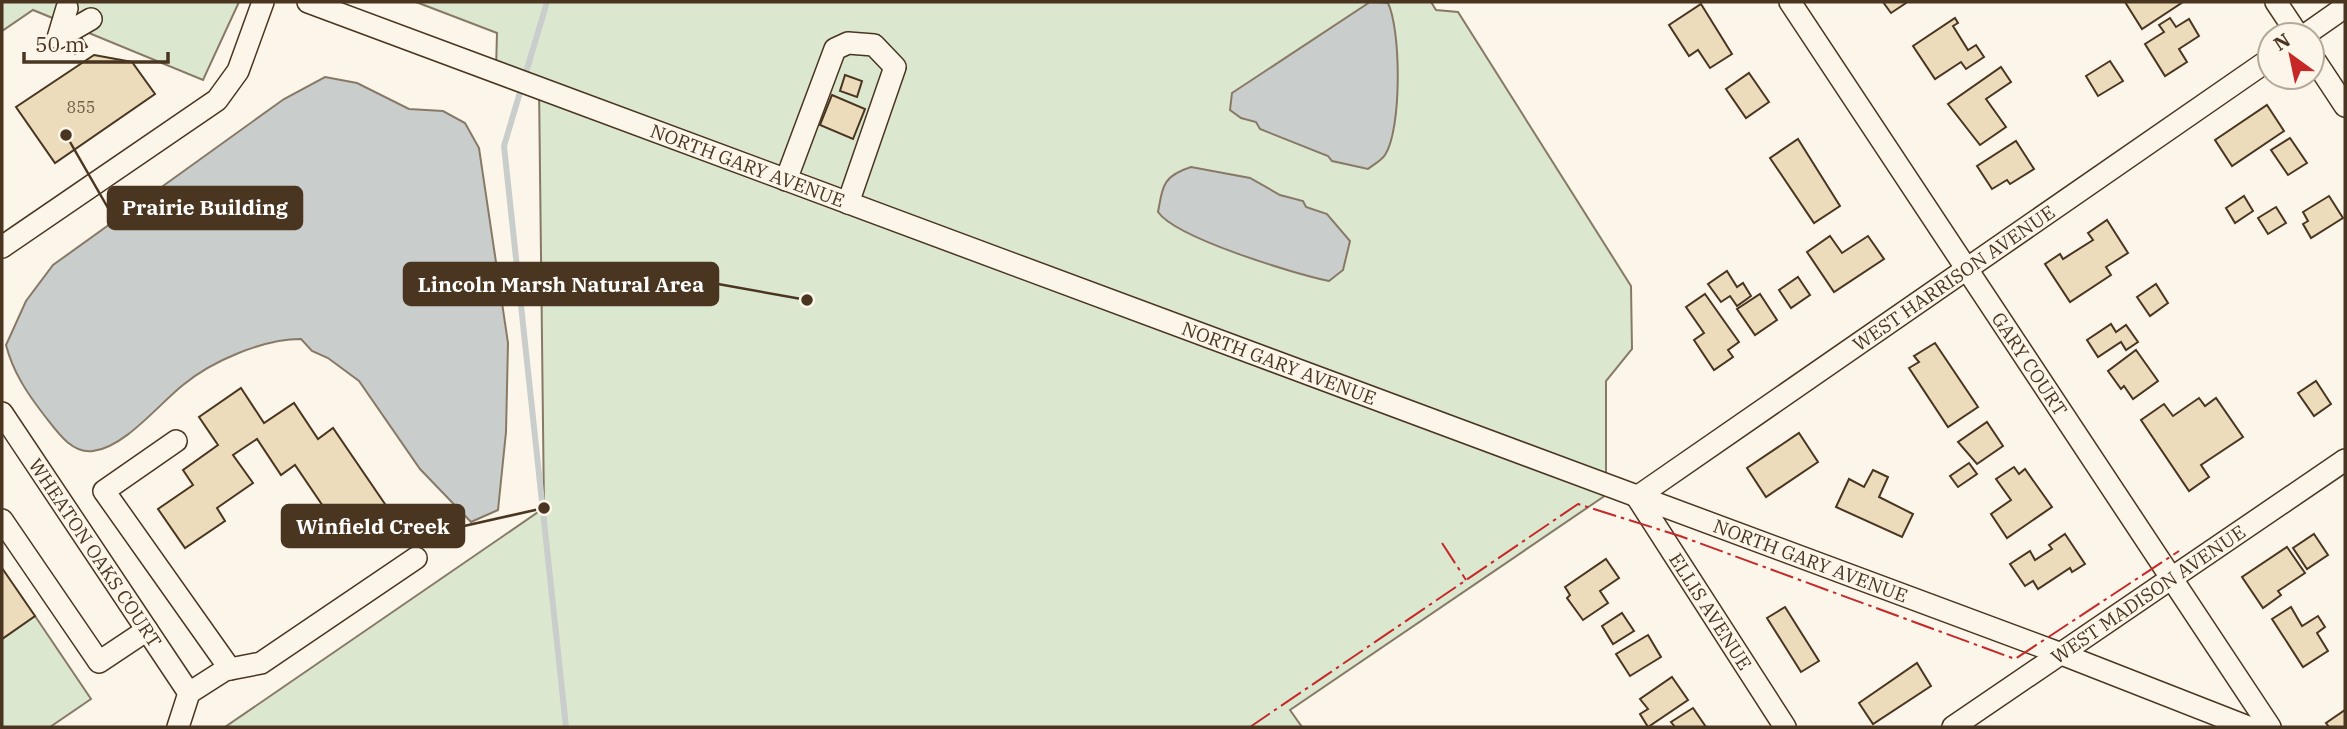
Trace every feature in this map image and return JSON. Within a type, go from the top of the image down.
[{"type":"street","points":[[2,247],[217,100],[237,71],[263,2]]},
{"type":"street","name":"NORTH GARY AVENUE","points":[[308,2],[2059,653],[2248,727]]},
{"type":"street","name":"GARY COURT","points":[[1790,2],[2270,727]]},
{"type":"street","points":[[2276,2],[2289,21]]},
{"type":"street","points":[[66,8],[58,38],[91,19]]},
{"type":"street","points":[[2326,21],[2345,8]]},
{"type":"street","points":[[786,180],[835,50],[848,43],[874,45],[895,67],[848,203]]},
{"type":"street","name":"WEST HARRISON AVENUE","points":[[1637,497],[2256,69]]},
{"type":"street","points":[[2326,77],[2345,106]]},
{"type":"street","name":"WHEATON OAKS COURT","points":[[2,413],[189,693]]},
{"type":"street","points":[[176,441],[104,491],[230,669]]},
{"type":"street","name":"WEST MADISON AVENUE","points":[[1953,727],[2345,460]]},
{"type":"street","name":"ELLIS AVENUE","points":[[1637,497],[1785,727]]},
{"type":"street","points":[[2,520],[99,662],[146,629]]},
{"type":"street","points":[[178,727],[189,693],[230,669],[261,663],[416,558]]},
{"type":"green space","points":[[2,2],[239,2],[203,80],[33,10],[2,31]]},
{"type":"green space","points":[[416,2],[1431,2],[1436,10],[1458,12],[1631,286],[1632,349],[1606,381],[1606,495],[1290,710],[1302,727],[225,727],[544,508],[539,86],[496,70],[497,33]]},
{"type":"green space","points":[[35,616],[91,699],[50,727],[2,727],[2,639]]},
{"type":"shaded area","points":[[1370,2],[1388,3],[1397,56],[1394,124],[1391,142],[1380,161],[1368,169],[1332,161],[1328,156],[1260,129],[1256,122],[1241,118],[1230,110],[1232,93]]},
{"type":"shaded area","points":[[325,77],[357,83],[409,109],[443,111],[465,123],[479,148],[508,343],[506,432],[498,510],[471,522],[420,469],[359,381],[328,358],[312,351],[301,339],[255,347],[208,368],[183,385],[129,434],[105,448],[93,451],[78,449],[59,434],[26,390],[9,355],[6,345],[26,301],[53,265],[284,99]]},
{"type":"shaded area","points":[[1191,167],[1250,178],[1280,195],[1303,201],[1306,207],[1327,214],[1350,241],[1343,270],[1329,281],[1313,277],[1238,254],[1169,222],[1158,212],[1163,188],[1175,174]]},
{"type":"building","points":[[1883,2],[1906,2],[1906,3],[1891,13]]},
{"type":"building","points":[[2125,2],[2183,2],[2142,29]]},
{"type":"building","points":[[1701,4],[1732,54],[1710,68],[1698,50],[1689,56],[1669,25]]},
{"type":"building","points":[[1955,18],[1958,23],[1953,26],[1968,50],[1976,45],[1984,57],[1966,69],[1961,62],[1935,79],[1913,46]]},
{"type":"building","points":[[2170,18],[2176,27],[2189,19],[2199,36],[2179,49],[2187,62],[2165,76],[2145,44],[2164,32],[2159,25]]},
{"type":"building","points":[[81,37],[87,47],[75,54],[69,44]]},
{"type":"building","points":[[94,55],[132,62],[155,94],[55,163],[16,107]]},
{"type":"building","points":[[2110,61],[2123,81],[2098,96],[2086,76]]},
{"type":"building","points":[[2001,67],[2011,82],[1986,99],[2006,127],[1980,145],[1948,104]]},
{"type":"building","points":[[1749,73],[1769,102],[1746,118],[1726,89]]},
{"type":"building","points":[[845,75],[862,81],[857,97],[840,91]]},
{"type":"building","points":[[832,95],[865,109],[853,139],[820,125]]},
{"type":"building","points":[[2267,105],[2284,131],[2232,166],[2215,140]]},
{"type":"building","points":[[2290,138],[2307,163],[2288,175],[2271,150]]},
{"type":"building","points":[[1798,139],[1840,206],[1814,223],[1770,158]]},
{"type":"building","points":[[2016,141],[2034,169],[2010,184],[2007,180],[1992,189],[1977,166]]},
{"type":"building","points":[[2244,196],[2253,211],[2235,223],[2226,208]]},
{"type":"building","points":[[2329,196],[2343,218],[2311,238],[2303,224],[2308,221],[2303,212]]},
{"type":"building","points":[[2276,207],[2286,223],[2268,234],[2258,218]]},
{"type":"building","points":[[2107,220],[2128,253],[2106,267],[2111,275],[2070,302],[2045,264],[2060,254],[2063,259],[2093,240],[2088,233]]},
{"type":"building","points":[[1830,236],[1842,253],[1868,236],[1884,259],[1834,292],[1807,252]]},
{"type":"building","points":[[1727,271],[1737,287],[1743,283],[1751,296],[1737,306],[1730,296],[1721,302],[1708,284]]},
{"type":"building","points":[[1798,277],[1810,295],[1791,308],[1779,290]]},
{"type":"building","points":[[2156,284],[2168,303],[2150,316],[2137,297]]},
{"type":"building","points":[[1705,294],[1739,342],[1728,350],[1733,357],[1714,370],[1694,340],[1704,333],[1686,307]]},
{"type":"building","points":[[1760,294],[1777,320],[1755,335],[1737,309]]},
{"type":"building","points":[[2111,324],[2116,332],[2126,325],[2138,342],[2126,350],[2121,342],[2098,357],[2087,340]]},
{"type":"building","points":[[1935,343],[1978,407],[1948,427],[1909,368],[1919,362],[1914,356]]},
{"type":"building","points":[[2136,350],[2158,381],[2133,399],[2124,386],[2121,389],[2108,371]]},
{"type":"building","points":[[2316,381],[2331,404],[2314,416],[2298,393]]},
{"type":"building","points":[[241,388],[264,423],[294,403],[318,439],[333,428],[387,507],[344,537],[295,465],[281,475],[257,439],[233,455],[253,483],[217,508],[225,521],[185,548],[158,509],[193,485],[183,470],[218,445],[199,417]]},
{"type":"building","points":[[2199,398],[2205,406],[2216,398],[2243,437],[2201,465],[2209,477],[2189,491],[2141,420],[2164,404],[2173,416]]},
{"type":"building","points":[[1987,422],[2003,446],[1977,464],[1958,442]]},
{"type":"building","points":[[1799,433],[1818,462],[1766,497],[1747,468]]},
{"type":"building","points":[[1969,463],[1977,474],[1958,487],[1950,476]]},
{"type":"building","points":[[2014,467],[2019,474],[2025,469],[2052,507],[2007,538],[1991,514],[2011,500],[1996,479]]},
{"type":"building","points":[[1873,470],[1888,477],[1879,497],[1913,514],[1902,537],[1836,507],[1849,479],[1864,487]]},
{"type":"building","points":[[2065,534],[2085,564],[2072,572],[2070,568],[2038,589],[2033,581],[2025,586],[2010,564],[2030,551],[2035,560],[2052,549],[2049,545]]},
{"type":"building","points":[[2314,534],[2328,555],[2307,569],[2293,548]]},
{"type":"building","points":[[2287,547],[2305,573],[2278,591],[2281,595],[2263,608],[2242,577]]},
{"type":"building","points":[[1606,559],[1619,578],[1600,591],[1608,603],[1583,620],[1567,598],[1570,595],[1565,587]]},
{"type":"building","points":[[2,568],[35,616],[2,639]]},
{"type":"building","points":[[1785,607],[1819,661],[1801,672],[1767,618]]},
{"type":"building","points":[[2291,607],[2302,626],[2318,616],[2325,627],[2317,633],[2328,651],[2303,667],[2272,619]]},
{"type":"building","points":[[1622,613],[1634,631],[1613,644],[1602,626]]},
{"type":"building","points":[[1648,635],[1661,657],[1630,676],[1616,654]]},
{"type":"building","points":[[1917,663],[1931,686],[1873,724],[1859,703]]},
{"type":"building","points":[[1672,677],[1688,700],[1648,727],[1640,714],[1648,709],[1640,699]]},
{"type":"building","points":[[1693,708],[1706,727],[1675,727],[1671,722]]},
{"type":"building","points":[[2345,710],[2345,727],[2329,727],[2326,723]]},
{"type":"waterway","points":[[547,2],[504,146],[566,727]]},
{"type":"power","points":[[1250,727],[1578,504],[1680,536],[2015,659],[2179,551]]},
{"type":"power","points":[[1442,543],[1466,580]]},
{"type":"place","name":"Prairie Building","points":[[66,135]]},
{"type":"place","name":"Lincoln Marsh Natural Area","points":[[807,300]]},
{"type":"place","name":"Winfield Creek","points":[[544,508]]}]
